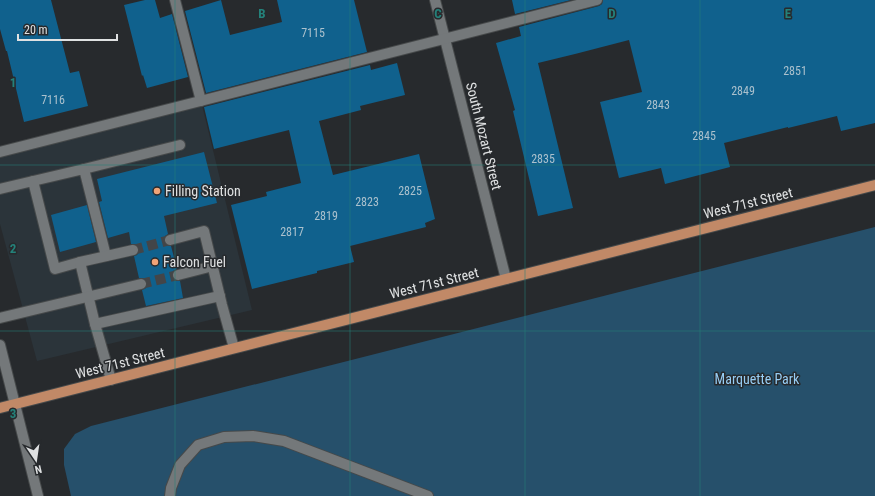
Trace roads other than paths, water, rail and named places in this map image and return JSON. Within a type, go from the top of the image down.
[{"type":"main road","name":"West 71st Street","points":[[0,408],[875,185]]},
{"type":"street","points":[[175,0],[201,101]]},
{"type":"street","name":"South Mozart Street","points":[[435,0],[506,279]]},
{"type":"street","points":[[0,152],[597,0]]},
{"type":"street","points":[[0,189],[180,145]]},
{"type":"street","points":[[84,169],[106,256]]},
{"type":"street","points":[[33,181],[55,269],[133,250]]},
{"type":"street","points":[[170,240],[204,231],[234,348]]},
{"type":"street","points":[[80,262],[95,324],[111,380]]},
{"type":"street","points":[[178,275],[213,266]]},
{"type":"street","points":[[0,318],[140,284]]},
{"type":"street","points":[[95,324],[220,296]]},
{"type":"street","points":[[0,345],[38,496]]},
{"type":"street","points":[[170,496],[171,488],[180,465],[198,445],[224,437],[253,436],[284,441],[428,496]]},
{"type":"tunnel","points":[[133,250],[170,240]]},
{"type":"tunnel","points":[[141,284],[178,275]]},
{"type":"place","name":"Filling Station","points":[[157,191]]},
{"type":"place","name":"Falcon Fuel","points":[[155,262]]},
{"type":"park label","name":"Marquette Park","points":[[757,379]]}]
